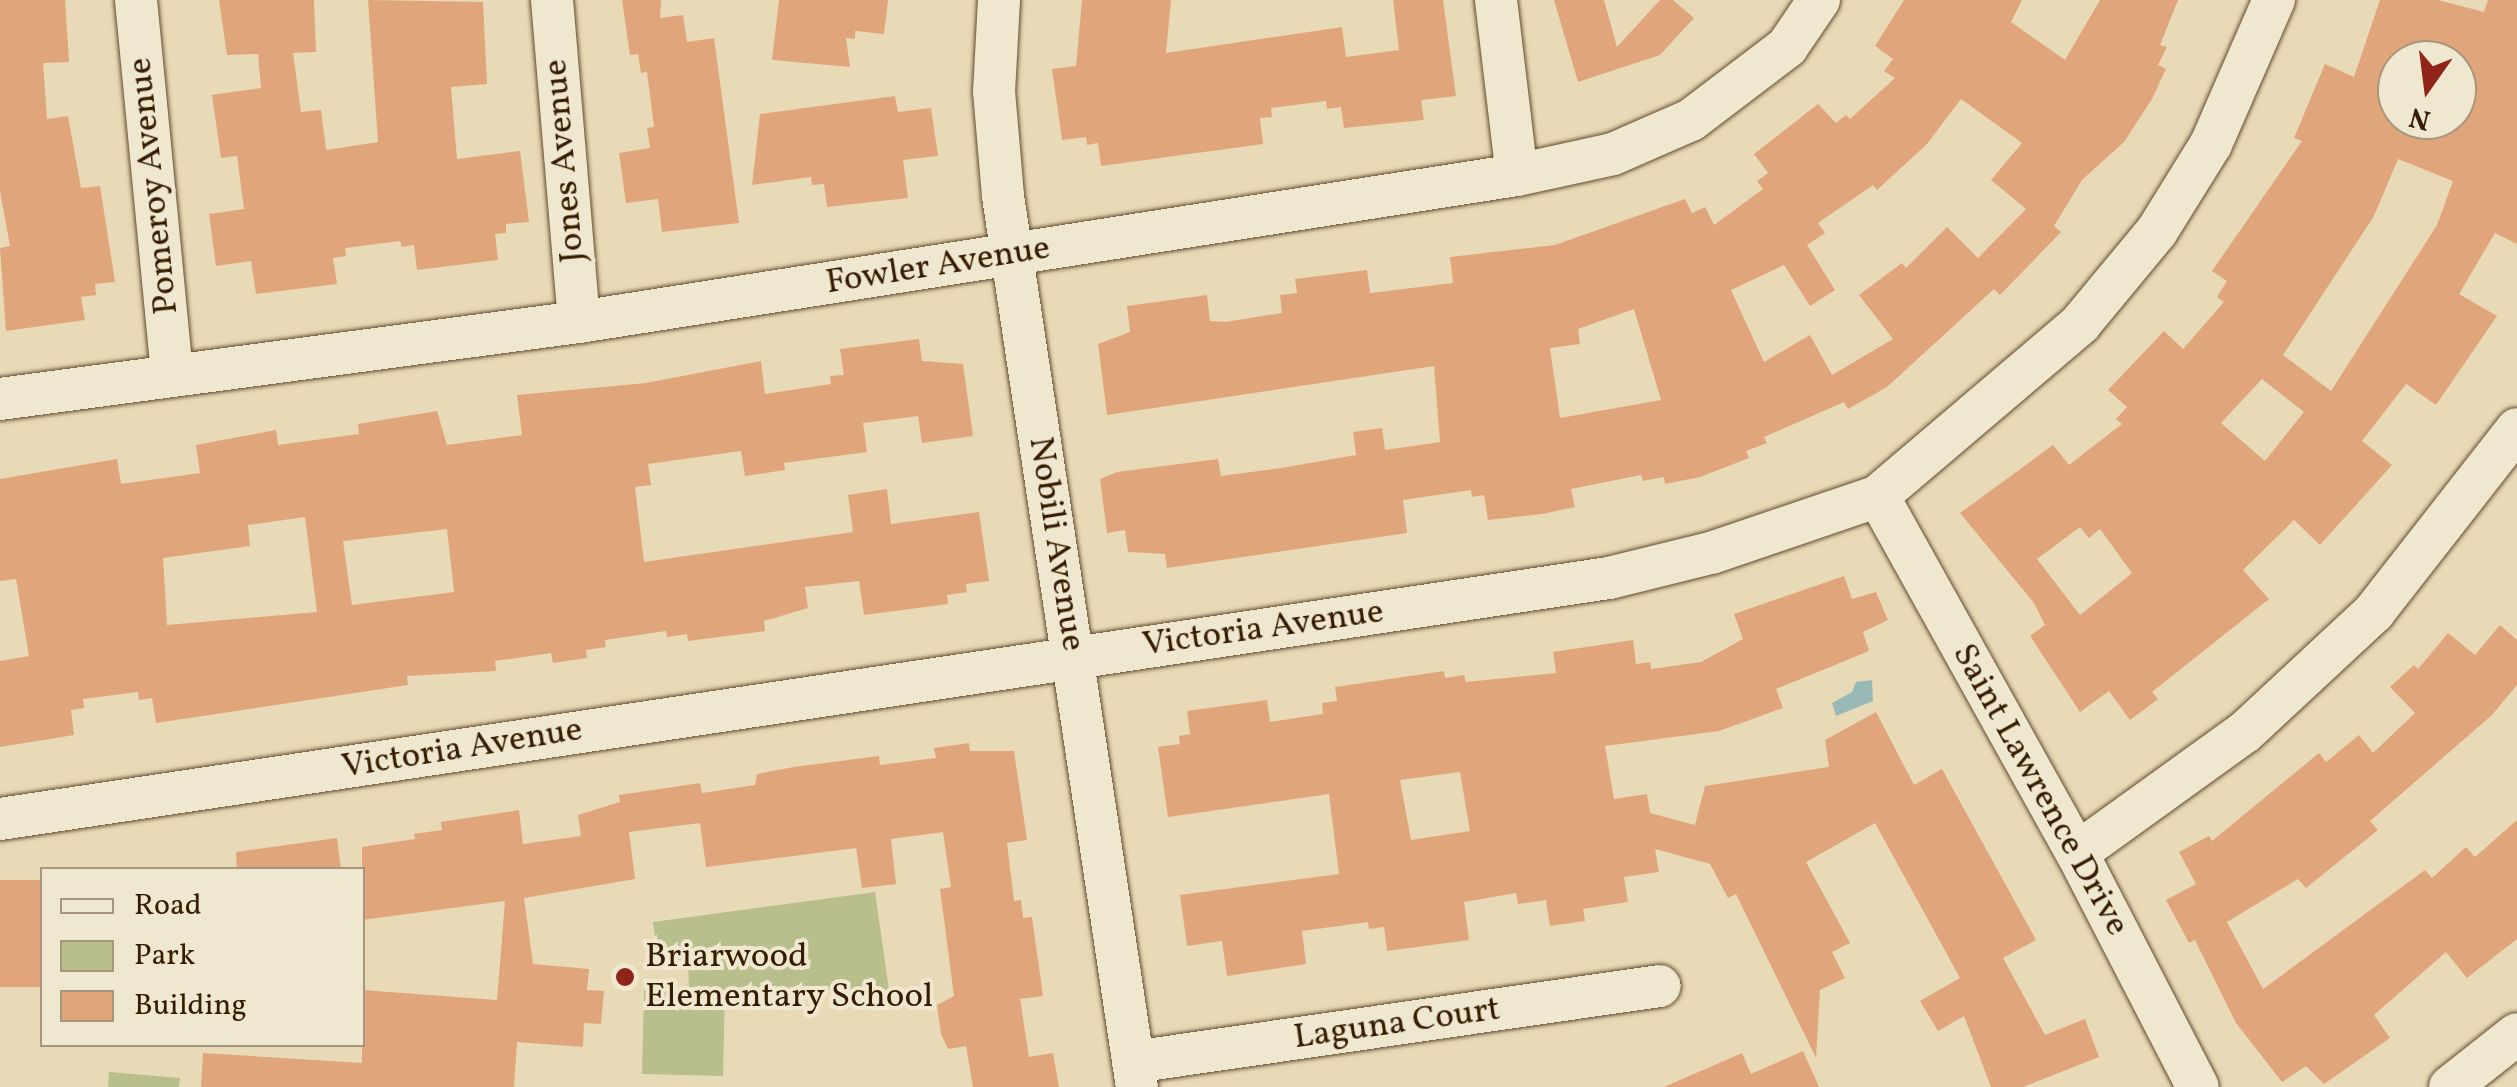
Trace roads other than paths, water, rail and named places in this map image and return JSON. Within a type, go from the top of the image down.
[{"type":"street","name":"Pomeroy Avenue","points":[[136,0],[172,372]]},
{"type":"street","name":"Jones Avenue","points":[[552,0],[578,322]]},
{"type":"street","name":"Nobili Avenue","points":[[1000,0],[994,90],[1012,255],[1135,1074]]},
{"type":"street","points":[[1496,0],[1517,175]]},
{"type":"street","name":"Fowler Avenue","points":[[0,400],[172,372],[578,322],[1517,175],[1613,154],[1691,120],[1787,47],[1819,0]]},
{"type":"street","name":"Victoria Avenue","points":[[0,819],[1609,578],[1711,553],[1878,496],[2080,324],[2157,231],[2211,144],[2274,0]]},
{"type":"street","points":[[2077,853],[2244,732],[2374,612],[2517,430]]},
{"type":"street","name":"Saint Lawrence Drive","points":[[1878,496],[2077,853],[2198,1087]]},
{"type":"street","name":"Laguna Court","points":[[1135,1074],[1660,986]]},
{"type":"street","points":[[2450,1087],[2517,1034]]},
{"type":"water","points":[[1872,680],[1873,701],[1836,716],[1832,703],[1852,692],[1856,682]]},
{"type":"place","name":"Briarwood Elementary School","points":[[625,977]]}]
